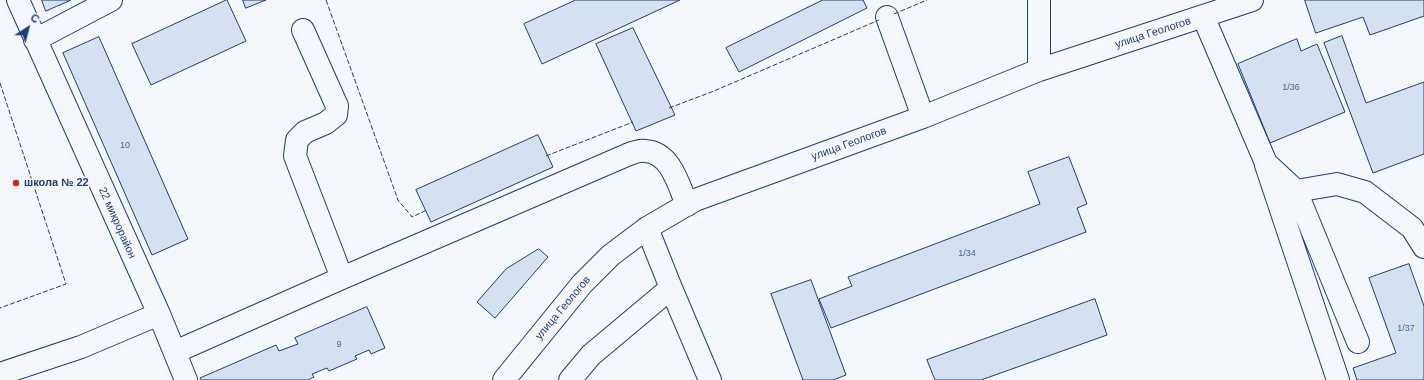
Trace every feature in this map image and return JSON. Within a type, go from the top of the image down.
[{"type":"street","name":"22 микрорайон","points":[[18,0],[159,314],[186,380]]},
{"type":"street","points":[[36,40],[111,0]]},
{"type":"street","points":[[1039,0],[1039,70]]},
{"type":"street","name":"улица Геологов","points":[[504,380],[582,284],[611,255],[647,228],[695,200],[923,117],[1039,70],[1252,0]]},
{"type":"street","points":[[1203,16],[1266,163],[1338,380]]},
{"type":"street","points":[[887,17],[923,117]]},
{"type":"street","points":[[303,30],[337,106],[336,115],[326,123],[305,132],[297,140],[295,156],[342,278]]},
{"type":"street","points":[[175,352],[627,155],[645,151],[658,154],[670,165],[688,205]]},
{"type":"street","points":[[1266,163],[1296,191],[1358,342]]},
{"type":"street","points":[[1296,191],[1337,184],[1365,192],[1412,228],[1424,247]]},
{"type":"street","points":[[647,228],[710,380]]},
{"type":"street","points":[[570,380],[590,355],[671,288]]},
{"type":"street","points":[[0,374],[81,347],[159,314]]},
{"type":"building","points":[[42,0],[71,0],[46,11]]},
{"type":"building","points":[[227,0],[246,41],[151,85],[132,44]]},
{"type":"building","points":[[243,0],[266,0],[246,8]]},
{"type":"building","points":[[576,0],[680,0],[542,64],[524,24]]},
{"type":"building","points":[[823,0],[863,0],[867,8],[739,72],[726,48]]},
{"type":"building","points":[[1305,0],[1424,0],[1424,16],[1370,35],[1363,17],[1316,33]]},
{"type":"building","points":[[633,28],[675,115],[636,131],[596,44]]},
{"type":"building","points":[[1342,36],[1366,103],[1424,82],[1424,154],[1373,173],[1324,43]]},
{"type":"building","points":[[99,37],[188,239],[152,255],[63,53]]},
{"type":"building","points":[[1297,39],[1301,51],[1317,44],[1345,112],[1270,143],[1238,64]]},
{"type":"building","points":[[538,135],[553,167],[431,222],[416,190]]},
{"type":"building","points":[[1069,157],[1087,204],[1077,208],[1086,232],[831,328],[819,299],[852,286],[848,277],[1040,204],[1028,172]]},
{"type":"building","points":[[539,249],[548,257],[495,318],[477,302],[506,269]]},
{"type":"building","points":[[1409,264],[1424,306],[1424,380],[1357,380],[1353,368],[1396,353],[1369,278]]},
{"type":"building","points":[[811,280],[846,375],[833,380],[803,380],[771,294]]},
{"type":"building","points":[[1095,299],[1107,335],[981,380],[935,380],[927,360]]},
{"type":"building","points":[[367,307],[385,348],[371,354],[369,350],[355,356],[357,359],[329,371],[327,368],[312,374],[314,377],[308,380],[201,380],[200,378],[276,345],[279,351],[298,344],[295,338]]},
{"type":"fence","points":[[326,0],[398,200],[412,217],[427,210]]},
{"type":"fence","points":[[894,14],[927,0]]},
{"type":"fence","points":[[669,108],[714,91],[879,20]]},
{"type":"fence","points":[[0,83],[66,284],[0,308]]},
{"type":"fence","points":[[546,156],[633,122]]},
{"type":"place","name":"школа № 22","points":[[16,183]]}]
